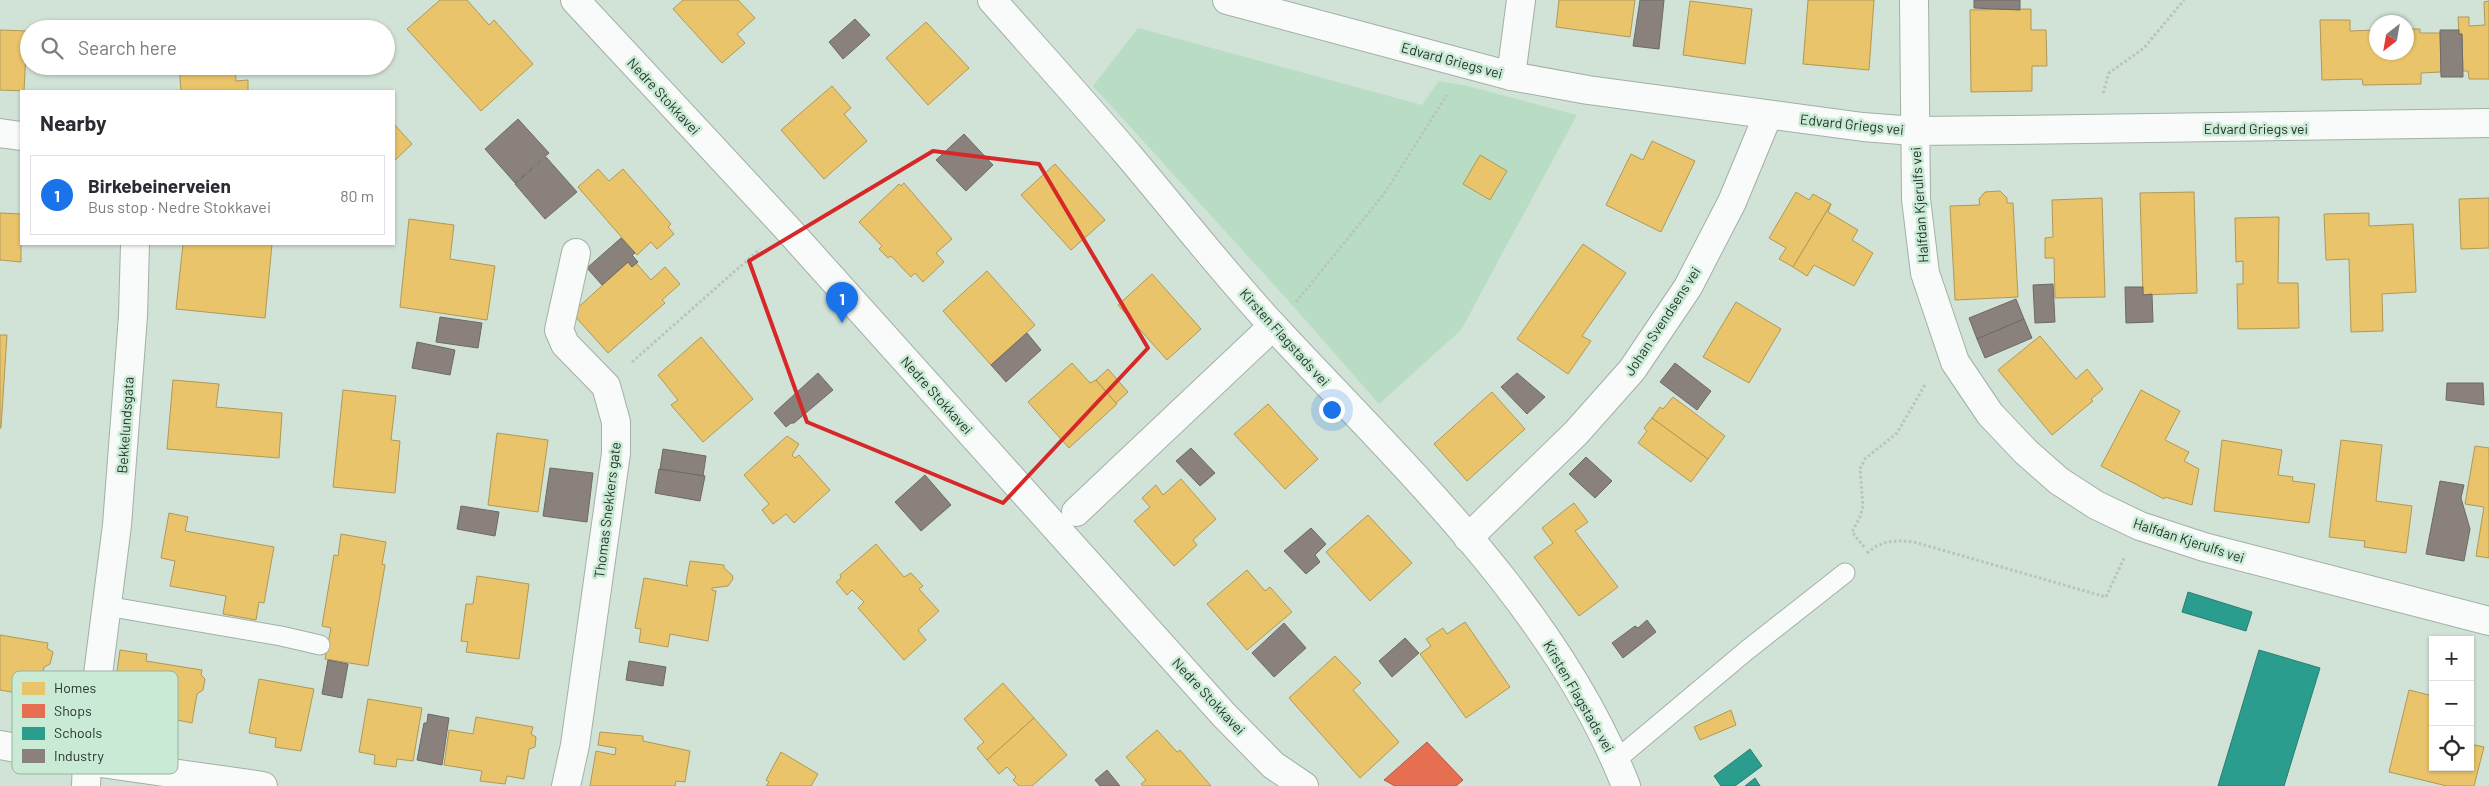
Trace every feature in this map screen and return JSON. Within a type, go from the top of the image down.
[{"type":"street","name":"Nedre Stokkavei","points":[[576,0],[785,226],[1224,715],[1274,765],[1304,786]]},
{"type":"street","name":"Kirsten Flagstads vei","points":[[992,0],[1273,326],[1468,538],[1554,650],[1589,709],[1616,760],[1626,786]]},
{"type":"street","name":"Edvard Griegs vei","points":[[1227,0],[1511,76],[1588,90],[1863,127],[1914,130],[2303,128],[2489,123]]},
{"type":"street","points":[[1511,76],[1521,0]]},
{"type":"street","name":"Halfdan Kjerulfs vei","points":[[1914,0],[1916,199],[1925,273],[1955,362],[1990,414],[2059,482],[2096,505],[2140,526],[2204,548],[2489,621]]},
{"type":"street","name":"Johan Svendsens vei","points":[[1468,538],[1576,433],[1632,370],[1688,286],[1732,202],[1768,115]]},
{"type":"street","points":[[0,133],[20,136]]},
{"type":"street","name":"Bekkelundsgata","points":[[98,671],[117,525],[133,316],[135,245]]},
{"type":"street","name":"Thomas Snekkers gate","points":[[566,786],[575,745],[616,453],[616,422],[606,386],[560,338],[559,330],[576,253]]},
{"type":"street","points":[[1076,512],[1273,326]]},
{"type":"street","points":[[0,745],[12,749]]},
{"type":"street","points":[[86,774],[263,786]]},
{"type":"lane","points":[[1616,760],[1746,651],[1846,573]]},
{"type":"lane","points":[[106,606],[280,636],[320,645]]},
{"type":"path","points":[[2099,128],[2101,102],[2109,73],[2144,48],[2184,0]]},
{"type":"path","points":[[1273,326],[1341,250],[1384,194],[1442,104],[1463,63]]},
{"type":"path","points":[[606,386],[785,226]]},
{"type":"path","points":[[1868,552],[1852,532],[1860,517],[1863,506],[1860,469],[1865,459],[1897,433],[1923,386],[1937,372],[1955,362]]},
{"type":"path","points":[[1846,573],[1877,544],[1893,540],[1914,542],[2106,597],[2140,526]]},
{"type":"highlighted area","points":[[933,151],[1039,164],[1148,348],[1003,503],[807,422],[749,261]]},
{"type":"green space","points":[[1138,28],[1422,105],[1439,81],[1468,86],[1577,115],[1461,330],[1379,404],[1286,298],[1093,86]]},
{"type":"building: Homes","points":[[440,0],[467,0],[489,25],[494,20],[533,64],[481,111],[407,29]]},
{"type":"building: Homes","points":[[683,0],[738,0],[755,18],[737,34],[745,43],[722,63],[673,9]]},
{"type":"building: Homes","points":[[1559,0],[1635,0],[1630,37],[1556,27]]},
{"type":"building: Homes","points":[[1808,0],[1874,0],[1869,70],[1803,64]]},
{"type":"building: Homes","points":[[1690,1],[1752,9],[1745,64],[1683,55]]},
{"type":"building: Homes","points":[[2489,1],[2489,79],[2469,79],[2468,71],[2463,71],[2462,34],[2459,34],[2458,17],[2469,17],[2469,26],[2485,25],[2484,2]]},
{"type":"building: Homes","points":[[2031,9],[2031,30],[2046,30],[2047,66],[2032,66],[2032,91],[1971,92],[1970,10]]},
{"type":"building: Homes","points":[[2320,20],[2350,20],[2350,31],[2369,30],[2369,60],[2414,60],[2414,29],[2420,29],[2420,33],[2440,33],[2441,72],[2421,73],[2421,84],[2363,85],[2362,79],[2322,80]]},
{"type":"building: Homes","points":[[926,22],[969,68],[928,105],[886,58]]},
{"type":"building: Homes","points":[[0,30],[20,31],[20,75],[25,75],[24,90],[0,90]]},
{"type":"building: Homes","points":[[180,75],[236,75],[236,81],[248,80],[248,90],[181,90]]},
{"type":"building: Homes","points":[[832,86],[851,108],[844,114],[867,141],[824,179],[781,130]]},
{"type":"building: Homes","points":[[395,125],[412,144],[395,160]]},
{"type":"building: Homes","points":[[1652,141],[1695,161],[1661,232],[1606,205],[1631,154],[1643,160]]},
{"type":"building: Homes","points":[[1480,155],[1507,171],[1490,200],[1463,184]]},
{"type":"building: Homes","points":[[1055,164],[1105,220],[1071,250],[1021,195]]},
{"type":"building: Homes","points":[[598,169],[609,181],[623,169],[671,224],[668,227],[674,234],[657,249],[651,242],[637,255],[578,187]]},
{"type":"building: Homes","points":[[904,183],[952,239],[936,253],[944,262],[923,282],[915,273],[911,277],[891,256],[888,258],[879,249],[882,246],[859,222],[899,184],[901,186]]},
{"type":"building: Homes","points":[[2000,191],[2007,198],[2007,203],[2013,203],[2018,297],[1955,300],[1950,206],[1980,205],[1979,199],[1985,192]]},
{"type":"building: Homes","points":[[1796,192],[1809,200],[1813,194],[1831,204],[1793,267],[1779,259],[1786,248],[1769,238]]},
{"type":"building: Homes","points":[[2194,192],[2197,293],[2143,295],[2140,193]]},
{"type":"building: Homes","points":[[2102,198],[2105,297],[2055,298],[2054,258],[2045,258],[2045,238],[2053,237],[2052,200]]},
{"type":"building: Homes","points":[[2489,198],[2489,248],[2461,249],[2459,199]]},
{"type":"building: Homes","points":[[1831,204],[1828,212],[1858,230],[1852,240],[1873,253],[1854,286],[1814,265],[1807,276],[1793,267]]},
{"type":"building: Homes","points":[[0,213],[20,214],[21,262],[0,260]]},
{"type":"building: Homes","points":[[2369,213],[2369,226],[2413,224],[2416,292],[2382,294],[2383,331],[2351,332],[2349,259],[2326,260],[2324,214]]},
{"type":"building: Homes","points":[[2279,217],[2278,283],[2298,283],[2299,328],[2238,329],[2237,284],[2243,284],[2243,261],[2236,262],[2235,218]]},
{"type":"building: Homes","points":[[409,219],[454,225],[450,259],[495,266],[487,320],[400,307]]},
{"type":"building: Homes","points":[[1583,244],[1626,273],[1582,336],[1591,341],[1568,374],[1517,339]]},
{"type":"building: Homes","points":[[183,245],[272,245],[265,318],[176,309]]},
{"type":"building: Homes","points":[[628,262],[632,267],[636,263],[651,280],[665,267],[680,284],[662,300],[665,303],[608,353],[572,313]]},
{"type":"building: Homes","points":[[987,271],[1035,325],[991,365],[943,311]]},
{"type":"building: Homes","points":[[1152,274],[1201,329],[1167,360],[1118,305]]},
{"type":"building: Homes","points":[[1736,302],[1781,329],[1749,383],[1703,357]]},
{"type":"building: Homes","points":[[0,335],[7,335],[1,428],[0,428]]},
{"type":"building: Homes","points":[[2040,336],[2076,379],[2087,369],[2103,389],[2091,399],[2093,401],[2052,435],[1998,370]]},
{"type":"building: Homes","points":[[701,337],[753,399],[703,442],[671,405],[678,400],[658,375]]},
{"type":"building: Homes","points":[[1072,363],[1090,383],[1096,380],[1117,404],[1069,448],[1028,402]]},
{"type":"building: Homes","points":[[1108,369],[1128,392],[1116,403],[1096,380]]},
{"type":"building: Homes","points":[[173,380],[219,384],[216,407],[282,413],[279,458],[167,449]]},
{"type":"building: Homes","points":[[343,390],[396,396],[391,440],[400,441],[395,493],[333,487]]},
{"type":"building: Homes","points":[[2141,390],[2180,411],[2165,440],[2189,452],[2184,461],[2199,469],[2192,505],[2165,497],[2164,499],[2101,466]]},
{"type":"building: Homes","points":[[1492,392],[1525,429],[1467,481],[1434,444]]},
{"type":"building: Homes","points":[[1673,397],[1725,436],[1708,459],[1652,418],[1660,407],[1663,409]]},
{"type":"building: Homes","points":[[1268,404],[1318,459],[1285,489],[1234,434]]},
{"type":"building: Homes","points":[[1652,418],[1708,459],[1691,482],[1638,443],[1647,431],[1644,428]]},
{"type":"building: Homes","points":[[497,433],[548,440],[538,512],[488,505]]},
{"type":"building: Homes","points":[[787,436],[799,444],[792,455],[795,458],[799,455],[830,490],[794,523],[786,514],[773,524],[762,510],[769,504],[744,475]]},
{"type":"building: Homes","points":[[2222,440],[2282,450],[2278,475],[2293,477],[2292,481],[2315,484],[2309,523],[2214,511]]},
{"type":"building: Homes","points":[[2341,440],[2382,445],[2376,501],[2412,506],[2406,553],[2364,547],[2365,541],[2329,537]]},
{"type":"building: Homes","points":[[2475,446],[2489,448],[2489,558],[2476,556],[2484,507],[2465,504]]},
{"type":"building: Homes","points":[[1181,479],[1216,519],[1193,540],[1197,545],[1174,566],[1134,521],[1150,507],[1142,498],[1156,485],[1163,495]]},
{"type":"building: Homes","points":[[1574,503],[1588,522],[1575,531],[1618,587],[1579,616],[1534,557],[1553,543],[1542,528]]},
{"type":"building: Homes","points":[[169,513],[188,517],[185,531],[274,547],[264,603],[259,602],[256,620],[223,614],[226,596],[170,586],[175,561],[161,558]]},
{"type":"building: Homes","points":[[1368,515],[1412,563],[1370,601],[1326,552]]},
{"type":"building: Homes","points":[[341,534],[386,542],[382,564],[385,565],[368,666],[325,659],[331,628],[322,626],[334,555],[338,556]]},
{"type":"building: Homes","points":[[876,544],[904,577],[911,573],[923,586],[919,589],[939,611],[918,630],[926,640],[904,660],[858,608],[864,602],[852,590],[847,595],[836,582],[841,578],[840,575]]},
{"type":"building: Homes","points":[[690,561],[724,565],[724,568],[732,575],[733,579],[728,586],[712,588],[712,590],[716,591],[708,641],[670,634],[668,647],[639,642],[641,629],[635,628],[644,578],[688,586],[686,583]]},
{"type":"building: Homes","points":[[1247,570],[1265,591],[1270,587],[1292,612],[1247,650],[1207,604]]},
{"type":"building: Homes","points":[[477,576],[529,584],[519,659],[466,652],[468,642],[461,641],[466,604],[473,604]]},
{"type":"building: Homes","points":[[1465,622],[1510,687],[1466,718],[1420,654],[1431,646],[1426,639],[1443,628],[1447,634]]},
{"type":"building: Homes","points":[[0,635],[48,643],[47,648],[53,652],[50,664],[44,667],[43,671],[12,671],[12,692],[0,690]]},
{"type":"building: Homes","points":[[120,650],[147,654],[146,661],[202,670],[201,675],[205,679],[203,690],[197,694],[192,723],[178,720],[178,671],[117,671]]},
{"type":"building: Homes","points":[[1335,656],[1361,683],[1353,690],[1399,742],[1360,778],[1289,698]]},
{"type":"building: Homes","points":[[259,679],[314,689],[301,751],[275,747],[276,738],[249,733]]},
{"type":"building: Homes","points":[[1003,683],[1034,718],[987,760],[977,748],[984,742],[964,719]]},
{"type":"building: Homes","points":[[2409,690],[2429,695],[2429,771],[2474,771],[2474,745],[2484,747],[2474,786],[2447,786],[2389,772]]},
{"type":"building: Homes","points":[[368,699],[422,708],[413,761],[397,759],[396,767],[374,764],[375,755],[359,752]]},
{"type":"building: Homes","points":[[1731,710],[1736,725],[1700,740],[1694,727]]},
{"type":"building: Homes","points":[[476,717],[533,727],[531,734],[536,737],[535,747],[529,749],[524,779],[507,776],[505,784],[480,781],[482,771],[444,765],[449,730],[473,734]]},
{"type":"building: Homes","points":[[1034,718],[1067,755],[1032,786],[1019,786],[1013,780],[1016,777],[1007,767],[999,774],[987,760]]},
{"type":"building: Homes","points":[[1157,730],[1177,752],[1180,750],[1211,786],[1143,786],[1141,784],[1146,780],[1126,757]]},
{"type":"building: Homes","points":[[600,732],[643,736],[643,741],[690,751],[685,782],[676,781],[675,786],[590,786],[596,751],[615,755],[616,748],[598,745]]},
{"type":"building: Homes","points":[[781,752],[818,774],[811,786],[766,786],[769,782],[766,780]]},
{"type":"building: Shops","points":[[1427,742],[1463,780],[1456,786],[1395,786],[1384,780]]},
{"type":"building: Schools","points":[[2188,592],[2252,612],[2246,631],[2182,612]]},
{"type":"building: Schools","points":[[2259,650],[2320,668],[2284,786],[2218,786]]},
{"type":"building: Schools","points":[[1750,749],[1762,766],[1735,786],[1721,786],[1714,776]]},
{"type":"building: Schools","points":[[1755,778],[1760,786],[1745,786]]},
{"type":"building: Industry","points":[[1640,0],[1664,0],[1659,49],[1633,46]]},
{"type":"building: Industry","points":[[1974,0],[2020,0],[2020,10],[1974,8]]},
{"type":"building: Industry","points":[[855,19],[870,35],[843,59],[829,42]]},
{"type":"building: Industry","points":[[2440,30],[2459,30],[2459,34],[2462,34],[2463,77],[2441,77]]},
{"type":"building: Industry","points":[[518,119],[549,153],[515,183],[485,149]]},
{"type":"building: Industry","points":[[964,134],[993,165],[966,191],[936,160]]},
{"type":"building: Industry","points":[[546,157],[577,192],[545,219],[515,184]]},
{"type":"building: Industry","points":[[621,238],[635,253],[632,255],[638,262],[632,267],[628,262],[602,285],[587,268]]},
{"type":"building: Industry","points":[[2053,284],[2055,322],[2035,323],[2033,285]]},
{"type":"building: Industry","points":[[2125,287],[2143,287],[2143,295],[2152,294],[2153,322],[2126,323]]},
{"type":"building: Industry","points":[[2016,299],[2024,319],[1977,339],[1969,318]]},
{"type":"building: Industry","points":[[440,317],[482,323],[478,348],[436,342]]},
{"type":"building: Industry","points":[[2024,319],[2032,338],[1985,358],[1977,339]]},
{"type":"building: Industry","points":[[1027,333],[1041,350],[1006,382],[991,365]]},
{"type":"building: Industry","points":[[417,342],[455,350],[450,375],[412,368]]},
{"type":"building: Industry","points":[[1675,363],[1711,391],[1697,410],[1660,382]]},
{"type":"building: Industry","points":[[818,373],[833,390],[794,423],[786,427],[774,413]]},
{"type":"building: Industry","points":[[1517,373],[1545,397],[1527,414],[1501,387]]},
{"type":"building: Industry","points":[[2447,383],[2483,383],[2484,405],[2446,400]]},
{"type":"building: Industry","points":[[1191,448],[1215,473],[1200,486],[1176,461]]},
{"type":"building: Industry","points":[[663,449],[706,456],[703,476],[660,469]]},
{"type":"building: Industry","points":[[1586,457],[1612,481],[1595,498],[1569,474]]},
{"type":"building: Industry","points":[[550,468],[593,473],[587,522],[543,516]]},
{"type":"building: Industry","points":[[659,469],[705,476],[700,501],[655,493]]},
{"type":"building: Industry","points":[[925,475],[951,505],[921,531],[895,502]]},
{"type":"building: Industry","points":[[2440,481],[2464,485],[2461,498],[2470,529],[2464,561],[2426,554]]},
{"type":"building: Industry","points":[[461,506],[499,512],[495,536],[457,529]]},
{"type":"building: Industry","points":[[1311,528],[1326,544],[1315,555],[1320,562],[1306,574],[1284,551]]},
{"type":"building: Industry","points":[[1647,620],[1656,632],[1623,658],[1612,643],[1635,626],[1638,628]]},
{"type":"building: Industry","points":[[1284,623],[1306,648],[1274,677],[1252,653]]},
{"type":"building: Industry","points":[[1405,638],[1419,653],[1392,677],[1379,661]]},
{"type":"building: Industry","points":[[328,660],[348,664],[342,698],[322,694]]},
{"type":"building: Industry","points":[[629,661],[666,667],[663,686],[626,680]]},
{"type":"building: Industry","points":[[428,714],[449,718],[442,765],[417,760],[424,723],[427,723]]},
{"type":"building: Industry","points":[[1107,770],[1120,786],[1100,786],[1095,780]]},
{"type":"place","name":"Birkebeinerveien","points":[[842,323]]}]
